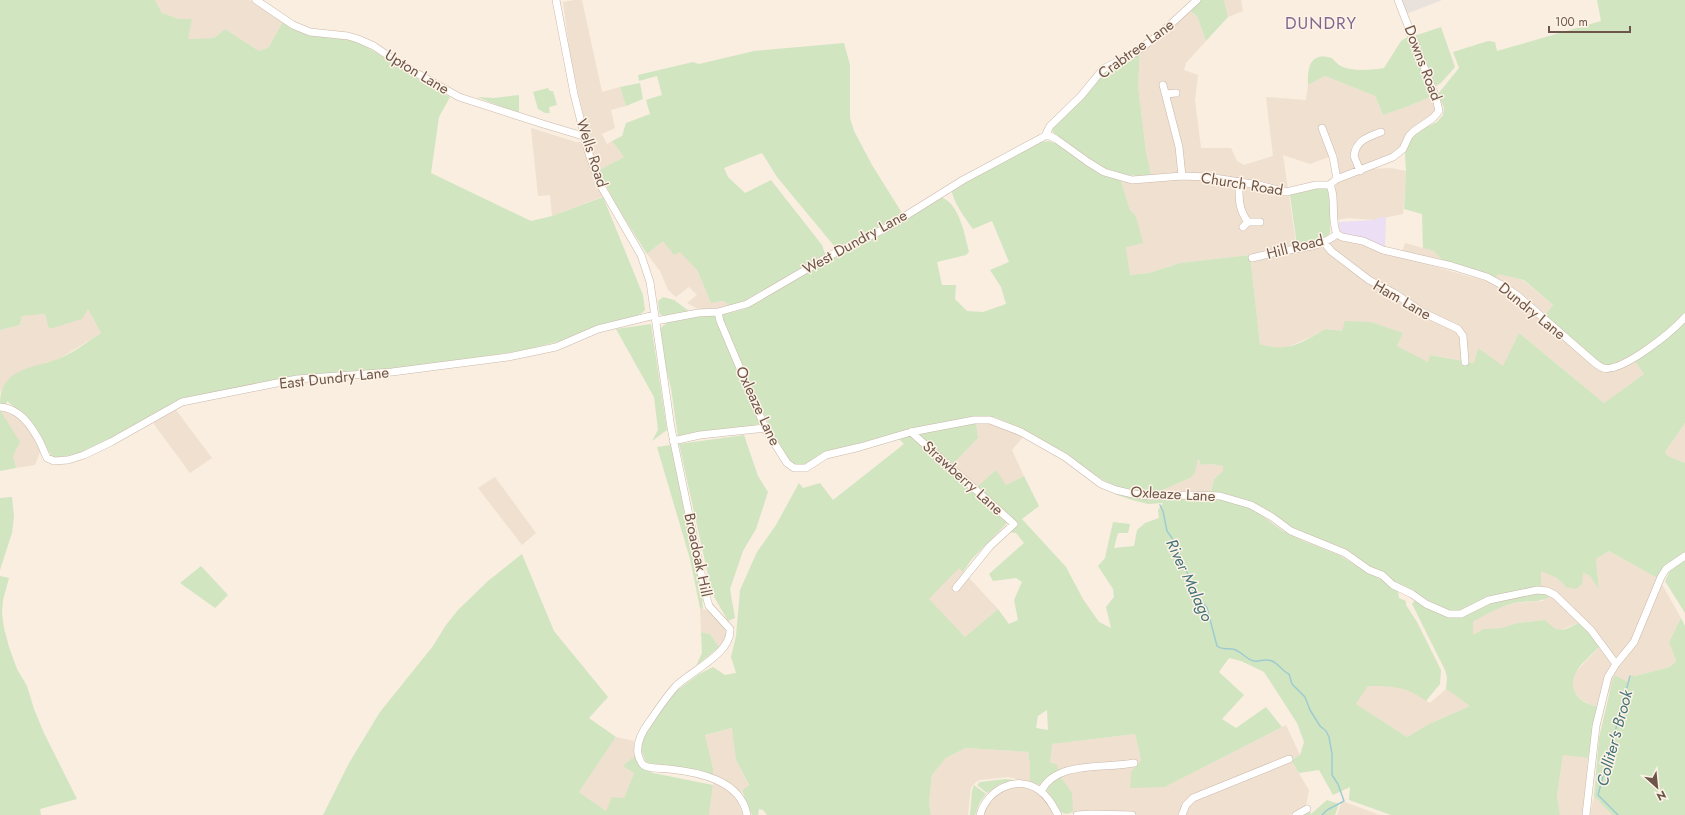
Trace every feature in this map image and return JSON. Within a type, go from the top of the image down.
[{"type":"street","name":"Upton Lane","points":[[256,0],[292,26],[310,32],[348,36],[374,46],[397,62],[459,97],[583,136]]},
{"type":"street","name":"Wells Road","points":[[556,0],[583,136],[601,186],[641,255],[650,282],[656,318]]},
{"type":"street","name":"Crabtree Lane","points":[[1045,136],[1050,126],[1081,96],[1103,69],[1133,54],[1160,34],[1197,0]]},
{"type":"street","name":"Downs Road","points":[[1329,185],[1337,179],[1360,171],[1399,153],[1414,130],[1434,118],[1439,111],[1436,98],[1398,0]]},
{"type":"street","points":[[1163,85],[1179,147],[1182,176]]},
{"type":"street","points":[[1166,94],[1176,93]]},
{"type":"street","points":[[1360,171],[1354,156],[1358,143],[1363,139],[1381,132]]},
{"type":"street","points":[[1322,133],[1334,157],[1337,179]]},
{"type":"street","name":"Church Road","points":[[1045,136],[1050,136],[1056,139],[1099,169],[1124,179],[1140,180],[1182,176],[1208,177],[1239,181],[1286,192],[1316,185],[1329,185]]},
{"type":"street","name":"West Dundry Lane","points":[[656,318],[718,312],[747,304],[831,255],[886,228],[963,180],[1045,136]]},
{"type":"street","points":[[1239,181],[1238,198],[1246,225],[1260,222]]},
{"type":"street","points":[[1329,185],[1332,191],[1333,211],[1337,234]]},
{"type":"street","name":"Hill Road","points":[[1252,258],[1324,242],[1337,234]]},
{"type":"street","name":"Dundry Lane","points":[[1337,234],[1364,241],[1383,250],[1473,273],[1500,284],[1518,296],[1583,353],[1603,368],[1614,366],[1636,356],[1661,341],[1685,318]]},
{"type":"street","name":"Ham Lane","points":[[1324,242],[1332,252],[1369,280],[1394,293],[1422,312],[1458,329],[1463,336],[1465,362]]},
{"type":"street","name":"Oxleaze Lane","points":[[718,312],[720,321],[765,428],[787,463],[794,468],[806,468],[826,455],[911,432],[974,420],[990,420],[1021,432],[1065,457],[1101,484],[1116,490],[1151,496],[1220,496],[1236,500],[1272,517],[1291,531],[1345,553],[1369,570],[1382,575],[1394,585],[1412,594],[1426,604],[1449,614],[1461,614],[1489,600],[1537,590],[1548,591],[1555,595],[1591,630],[1616,664]]},
{"type":"street","name":"East Dundry Lane","points":[[0,407],[15,410],[20,415],[36,434],[47,458],[54,461],[68,460],[84,455],[111,442],[182,402],[297,379],[392,372],[508,357],[556,347],[598,330],[656,318]]},
{"type":"street","name":"Broadoak Hill","points":[[656,318],[673,440],[707,599],[715,614],[727,625],[730,633],[727,644],[715,656],[688,676],[670,693],[639,739],[637,747],[638,755],[640,762],[645,767],[680,770],[700,774],[718,781],[740,797],[747,815]]},
{"type":"street","points":[[673,440],[700,435],[765,428]]},
{"type":"street","name":"Strawberry Lane","points":[[911,432],[1014,524],[990,546],[956,588]]},
{"type":"street","points":[[1586,815],[1596,726],[1608,677],[1616,664],[1634,642],[1666,569],[1685,556]]},
{"type":"street","points":[[1182,815],[1186,805],[1193,798],[1285,758]]},
{"type":"street","points":[[1041,791],[1046,784],[1060,773],[1126,760],[1134,763]]},
{"type":"street","points":[[980,815],[982,807],[989,796],[1012,784],[1024,784],[1041,791],[1048,798],[1058,815]]},
{"type":"street","points":[[1296,815],[1307,809]]},
{"type":"street","points":[[1077,815],[1132,815]]},
{"type":"shaded area","points":[[155,0],[249,0],[257,3],[283,21],[269,47],[259,51],[225,29],[214,38],[188,39],[179,19],[162,13]]},
{"type":"shaded area","points":[[582,0],[602,92],[620,87],[626,106],[611,110],[615,128],[602,134],[607,144],[612,141],[624,157],[593,173],[604,196],[552,216],[550,195],[538,196],[531,128],[576,142],[590,142],[571,62],[563,2]]},
{"type":"shaded area","points":[[1224,0],[1241,0],[1243,11],[1228,17]]},
{"type":"shaded area","points":[[1401,0],[1442,0],[1406,14]]},
{"type":"shaded area","points":[[1190,11],[1197,16],[1206,41],[1186,63],[1184,70],[1198,75],[1195,100],[1201,148],[1231,148],[1237,161],[1244,165],[1273,156],[1266,97],[1306,100],[1308,85],[1325,76],[1375,96],[1383,115],[1430,97],[1436,109],[1436,113],[1409,134],[1401,144],[1400,149],[1371,169],[1391,168],[1406,171],[1403,214],[1374,220],[1348,218],[1337,220],[1334,187],[1342,180],[1337,154],[1310,164],[1283,155],[1297,250],[1328,247],[1331,240],[1339,238],[1366,244],[1386,253],[1493,283],[1497,273],[1523,280],[1553,305],[1540,321],[1595,366],[1634,360],[1644,374],[1604,403],[1519,333],[1503,367],[1478,348],[1474,363],[1431,355],[1428,363],[1397,346],[1403,333],[1325,329],[1311,337],[1285,348],[1274,348],[1260,344],[1250,255],[1180,263],[1149,273],[1130,275],[1126,246],[1142,243],[1136,216],[1130,210],[1121,181],[1134,183],[1152,181],[1146,152],[1138,86],[1140,52]]},
{"type":"shaded area","points":[[1386,217],[1385,247],[1341,232],[1339,226],[1339,222],[1374,220]]},
{"type":"shaded area","points":[[663,241],[680,251],[697,270],[711,303],[722,301],[726,302],[729,307],[700,310],[687,303],[697,295],[689,287],[676,297],[668,290],[660,271],[647,254]]},
{"type":"shaded area","points":[[1405,243],[1434,251],[1442,260],[1402,252]]},
{"type":"shaded area","points":[[88,309],[101,333],[59,359],[44,363],[1,390],[0,394],[0,330],[20,325],[22,316],[45,314],[50,329]]},
{"type":"shaded area","points":[[0,410],[9,410],[17,416],[33,434],[38,443],[40,452],[35,465],[16,468]]},
{"type":"shaded area","points":[[176,410],[212,458],[190,473],[153,423]]},
{"type":"shaded area","points":[[976,422],[989,422],[1014,431],[1023,437],[1012,450],[1024,476],[1006,485],[977,487],[952,465],[978,438]]},
{"type":"shaded area","points":[[1685,423],[1685,463],[1668,456],[1665,452]]},
{"type":"shaded area","points":[[1197,459],[1201,465],[1210,464],[1223,466],[1223,471],[1214,479],[1211,492],[1156,493],[1190,478]]},
{"type":"shaded area","points":[[495,477],[536,533],[522,545],[478,488]]},
{"type":"shaded area","points":[[1609,551],[1659,579],[1681,618],[1669,642],[1676,661],[1670,667],[1635,676],[1632,675],[1628,682],[1615,675],[1604,706],[1591,705],[1579,698],[1572,688],[1573,675],[1600,646],[1578,623],[1561,630],[1554,629],[1545,620],[1517,623],[1502,628],[1483,629],[1473,635],[1473,622],[1489,611],[1515,603],[1543,601],[1547,593],[1541,587],[1541,570],[1557,578],[1566,587],[1582,573],[1590,576],[1599,588],[1596,559]]},
{"type":"shaded area","points":[[959,567],[998,609],[965,637],[928,599]]},
{"type":"shaded area","points":[[700,608],[709,611],[724,626],[727,637],[719,647],[710,634],[701,632]]},
{"type":"shaded area","points":[[1368,686],[1394,686],[1415,693],[1430,703],[1446,689],[1470,706],[1429,724],[1407,737],[1356,704]]},
{"type":"shaded area","points":[[1286,725],[1300,755],[1291,760],[1309,790],[1306,806],[1290,815],[1074,815],[1060,776],[1050,763],[1051,744],[1135,734],[1141,760],[1131,772],[1165,787]]},
{"type":"shaded area","points":[[733,728],[736,760],[749,786],[734,797],[738,802],[743,815],[709,815],[713,785],[713,768],[705,735]]},
{"type":"shaded area","points":[[616,737],[634,741],[636,755],[634,773],[624,798],[606,811],[579,792]]},
{"type":"shaded area","points":[[966,748],[1029,752],[1028,759],[1030,760],[1030,782],[1008,777],[980,780],[971,788],[968,815],[931,815],[929,802],[932,775],[946,758]]},
{"type":"shaded area","points":[[1563,755],[1588,758],[1583,815],[1560,815],[1557,795]]},
{"type":"shaded area","points":[[1015,787],[1026,788],[1041,795],[1047,802],[1053,815],[983,815],[985,809],[993,798],[1003,791]]},
{"type":"shaded area","points":[[1594,796],[1612,815],[1590,815]]},
{"type":"shaded area","points":[[1342,801],[1380,815],[1337,815]]},
{"type":"green space","points":[[0,0],[155,0],[162,13],[179,19],[192,19],[188,39],[214,38],[225,29],[259,51],[269,47],[283,21],[359,42],[434,89],[450,97],[439,117],[431,173],[531,221],[552,216],[603,197],[643,295],[645,310],[636,316],[594,327],[565,340],[520,351],[389,370],[304,375],[181,399],[117,436],[79,454],[54,458],[35,431],[17,410],[7,401],[6,405],[0,404],[1,392],[12,376],[20,371],[63,357],[101,333],[88,309],[82,319],[49,329],[45,314],[22,316],[20,325],[0,330]]},
{"type":"green space","points":[[1201,0],[1224,0],[1228,17],[1206,41],[1197,16],[1190,11]]},
{"type":"green space","points":[[1597,0],[1685,0],[1685,314],[1669,330],[1640,351],[1608,365],[1603,365],[1544,316],[1553,305],[1524,280],[1498,274],[1496,278],[1442,260],[1434,251],[1423,248],[1422,214],[1404,209],[1406,147],[1416,132],[1437,122],[1443,115],[1444,108],[1438,94],[1459,68],[1453,52],[1488,41],[1495,42],[1497,51],[1601,21]]},
{"type":"green space","points":[[1441,27],[1455,67],[1441,83],[1436,86],[1414,36]]},
{"type":"green space","points":[[1409,36],[1429,89],[1430,97],[1383,115],[1375,96],[1325,76],[1308,85],[1310,65],[1312,61],[1319,57],[1332,58],[1338,64],[1349,69],[1368,70],[1384,68],[1401,41]]},
{"type":"green space","points":[[844,43],[850,65],[850,118],[854,131],[872,165],[902,213],[879,229],[841,246],[835,247],[777,177],[762,153],[724,168],[728,177],[745,193],[771,180],[822,245],[825,254],[743,302],[729,307],[726,302],[722,301],[711,303],[697,270],[680,252],[674,255],[663,241],[647,254],[614,202],[599,170],[624,157],[612,141],[622,136],[626,123],[650,114],[646,100],[662,95],[657,76],[639,81],[638,75],[693,62],[699,64],[754,51]]},
{"type":"green space","points":[[1140,52],[1138,86],[1146,152],[1151,175],[1138,176],[1127,175],[1106,169],[1059,138],[1052,130],[1053,126],[1102,74]]},
{"type":"green space","points":[[640,83],[643,99],[626,106],[620,87]]},
{"type":"green space","points":[[548,88],[550,91],[553,91],[557,105],[549,107],[550,113],[545,113],[538,109],[533,92]]},
{"type":"green space","points":[[519,95],[519,114],[477,97],[494,98]]},
{"type":"green space","points":[[1049,141],[1057,144],[1096,171],[1121,181],[1130,210],[1136,216],[1143,243],[1126,247],[1130,275],[1149,273],[1180,263],[1250,255],[1260,344],[1270,347],[1286,347],[1294,345],[1309,339],[1325,329],[1342,331],[1345,321],[1371,322],[1403,333],[1397,346],[1428,362],[1430,355],[1474,363],[1478,348],[1503,366],[1519,333],[1604,403],[1644,374],[1634,360],[1662,343],[1685,322],[1685,423],[1665,452],[1668,456],[1685,463],[1685,554],[1668,563],[1663,569],[1659,579],[1609,551],[1596,559],[1599,589],[1590,576],[1583,573],[1582,584],[1576,589],[1566,587],[1557,578],[1541,571],[1541,587],[1460,611],[1452,611],[1434,604],[1410,589],[1395,583],[1293,529],[1275,515],[1211,492],[1214,479],[1223,471],[1223,466],[1210,464],[1201,465],[1198,459],[1195,473],[1190,478],[1156,493],[1121,488],[1105,481],[1021,429],[995,417],[980,417],[911,429],[800,467],[788,463],[755,395],[721,315],[745,309],[806,272],[889,229],[941,197],[947,200],[957,213],[969,252],[966,255],[937,262],[942,285],[956,285],[955,299],[967,311],[983,312],[1006,304],[1001,287],[990,270],[1009,262],[992,221],[973,229],[963,216],[954,199],[952,190],[978,174],[1041,142]]},
{"type":"green space","points":[[1324,186],[1330,191],[1330,233],[1319,241],[1297,246],[1290,195]]},
{"type":"green space","points":[[663,297],[674,300],[689,311],[667,316],[661,315],[659,312],[658,301]]},
{"type":"green space","points":[[714,314],[717,316],[762,425],[678,437],[671,388],[661,348],[660,329],[665,324],[678,318]]},
{"type":"green space","points":[[651,324],[667,430],[652,441],[658,430],[654,397],[616,329]]},
{"type":"green space","points":[[0,410],[20,442],[13,456],[16,468],[0,471]]},
{"type":"green space","points":[[976,422],[978,438],[952,465],[915,433]]},
{"type":"green space","points":[[910,434],[962,483],[1008,522],[972,559],[963,572],[959,568],[929,599],[965,637],[998,609],[1009,624],[1018,620],[1014,600],[1022,582],[1016,578],[993,581],[989,574],[1024,543],[1016,533],[1007,532],[1017,524],[977,487],[996,470],[1006,485],[1024,476],[1039,506],[1022,519],[1066,567],[1083,599],[1099,622],[1111,628],[1106,607],[1114,597],[1113,589],[1098,566],[1105,558],[1113,522],[1130,524],[1128,533],[1118,533],[1114,548],[1134,546],[1137,530],[1145,523],[1159,518],[1158,510],[1163,503],[1148,504],[1114,494],[1147,498],[1219,499],[1251,508],[1283,531],[1339,555],[1368,573],[1388,583],[1393,589],[1398,591],[1399,598],[1406,601],[1406,605],[1417,622],[1441,670],[1440,684],[1426,701],[1412,692],[1398,688],[1368,686],[1356,704],[1407,737],[1429,724],[1470,706],[1446,689],[1447,677],[1445,670],[1412,604],[1415,600],[1463,616],[1490,602],[1536,593],[1547,593],[1551,596],[1542,600],[1514,603],[1483,616],[1473,622],[1473,635],[1483,629],[1502,628],[1517,623],[1545,620],[1553,627],[1560,630],[1578,623],[1589,632],[1600,646],[1579,668],[1573,680],[1573,687],[1580,699],[1591,705],[1597,706],[1588,758],[1563,755],[1557,795],[1560,815],[1391,815],[1349,800],[1350,787],[1333,795],[1319,770],[1299,773],[1291,760],[1300,755],[1304,742],[1297,723],[1264,672],[1241,661],[1229,658],[1219,672],[1244,695],[1222,719],[1236,728],[1266,707],[1282,727],[1165,787],[1130,788],[1131,772],[1141,760],[1135,734],[1052,744],[1050,763],[1057,764],[1058,770],[1040,785],[1030,782],[1030,760],[1028,759],[1029,752],[966,748],[946,758],[932,775],[929,802],[931,815],[767,815],[763,810],[759,809],[758,815],[752,815],[742,791],[749,785],[736,760],[732,728],[705,735],[713,768],[713,776],[658,764],[647,765],[640,747],[641,739],[672,694],[699,674],[713,667],[725,675],[736,673],[731,657],[736,636],[740,590],[757,552],[776,525],[799,483],[803,488],[820,483],[833,500],[904,444],[898,438]],"holes":[[[1047,710],[1048,730],[1036,728],[1038,716]]]},
{"type":"green space","points":[[744,435],[758,476],[768,492],[756,529],[743,551],[730,589],[735,618],[728,621],[712,593],[679,444]]},
{"type":"green space","points":[[671,445],[702,596],[703,609],[700,608],[690,559],[657,447]]},
{"type":"green space","points":[[12,497],[14,517],[12,533],[0,570],[0,498]]},
{"type":"green space","points":[[522,554],[554,631],[608,697],[589,718],[616,737],[579,792],[606,811],[612,797],[624,798],[634,773],[623,766],[636,755],[642,767],[653,773],[713,785],[709,815],[323,815],[349,763],[380,712],[433,646],[446,625],[458,610],[488,581]]},
{"type":"green space","points":[[1685,559],[1685,613],[1665,581],[1670,571]]},
{"type":"green space","points":[[201,566],[228,595],[215,608],[180,583]]},
{"type":"green space","points":[[0,576],[9,578],[3,600],[2,614],[9,647],[17,669],[27,686],[34,709],[44,733],[77,799],[40,809],[41,815],[0,815]]},
{"type":"green space","points":[[1681,618],[1685,626],[1685,815],[1612,815],[1594,796],[1599,738],[1612,682],[1615,675],[1628,682],[1632,675],[1635,676],[1670,667],[1676,661],[1669,642]]},
{"type":"green space","points":[[701,632],[710,634],[719,647],[696,666],[702,653]]},
{"type":"green space","points":[[1060,776],[1072,793],[1073,812],[1066,814],[1061,812],[1046,789]]},
{"type":"green space","points":[[1006,779],[1020,781],[1000,784],[987,793],[977,785],[980,782]]},
{"type":"green space","points":[[974,785],[986,794],[980,802],[975,815],[970,815],[972,791]]},
{"type":"green space","points":[[1327,800],[1339,804],[1335,815],[1301,815],[1309,809],[1311,814]]},
{"type":"waterway","name":"River Malago","points":[[1160,505],[1163,511],[1167,531],[1172,538],[1187,572],[1193,591],[1207,608],[1217,646],[1235,650],[1254,661],[1267,660],[1277,664],[1289,674],[1292,684],[1305,697],[1310,710],[1320,726],[1326,731],[1329,737],[1332,754],[1332,775],[1338,784],[1344,801],[1327,810],[1322,815]]},
{"type":"waterway","name":"Colliter's Brook","points":[[1618,815],[1598,795],[1630,676]]},
{"type":"district","name":"DUNDRY","points":[[1321,23]]}]
